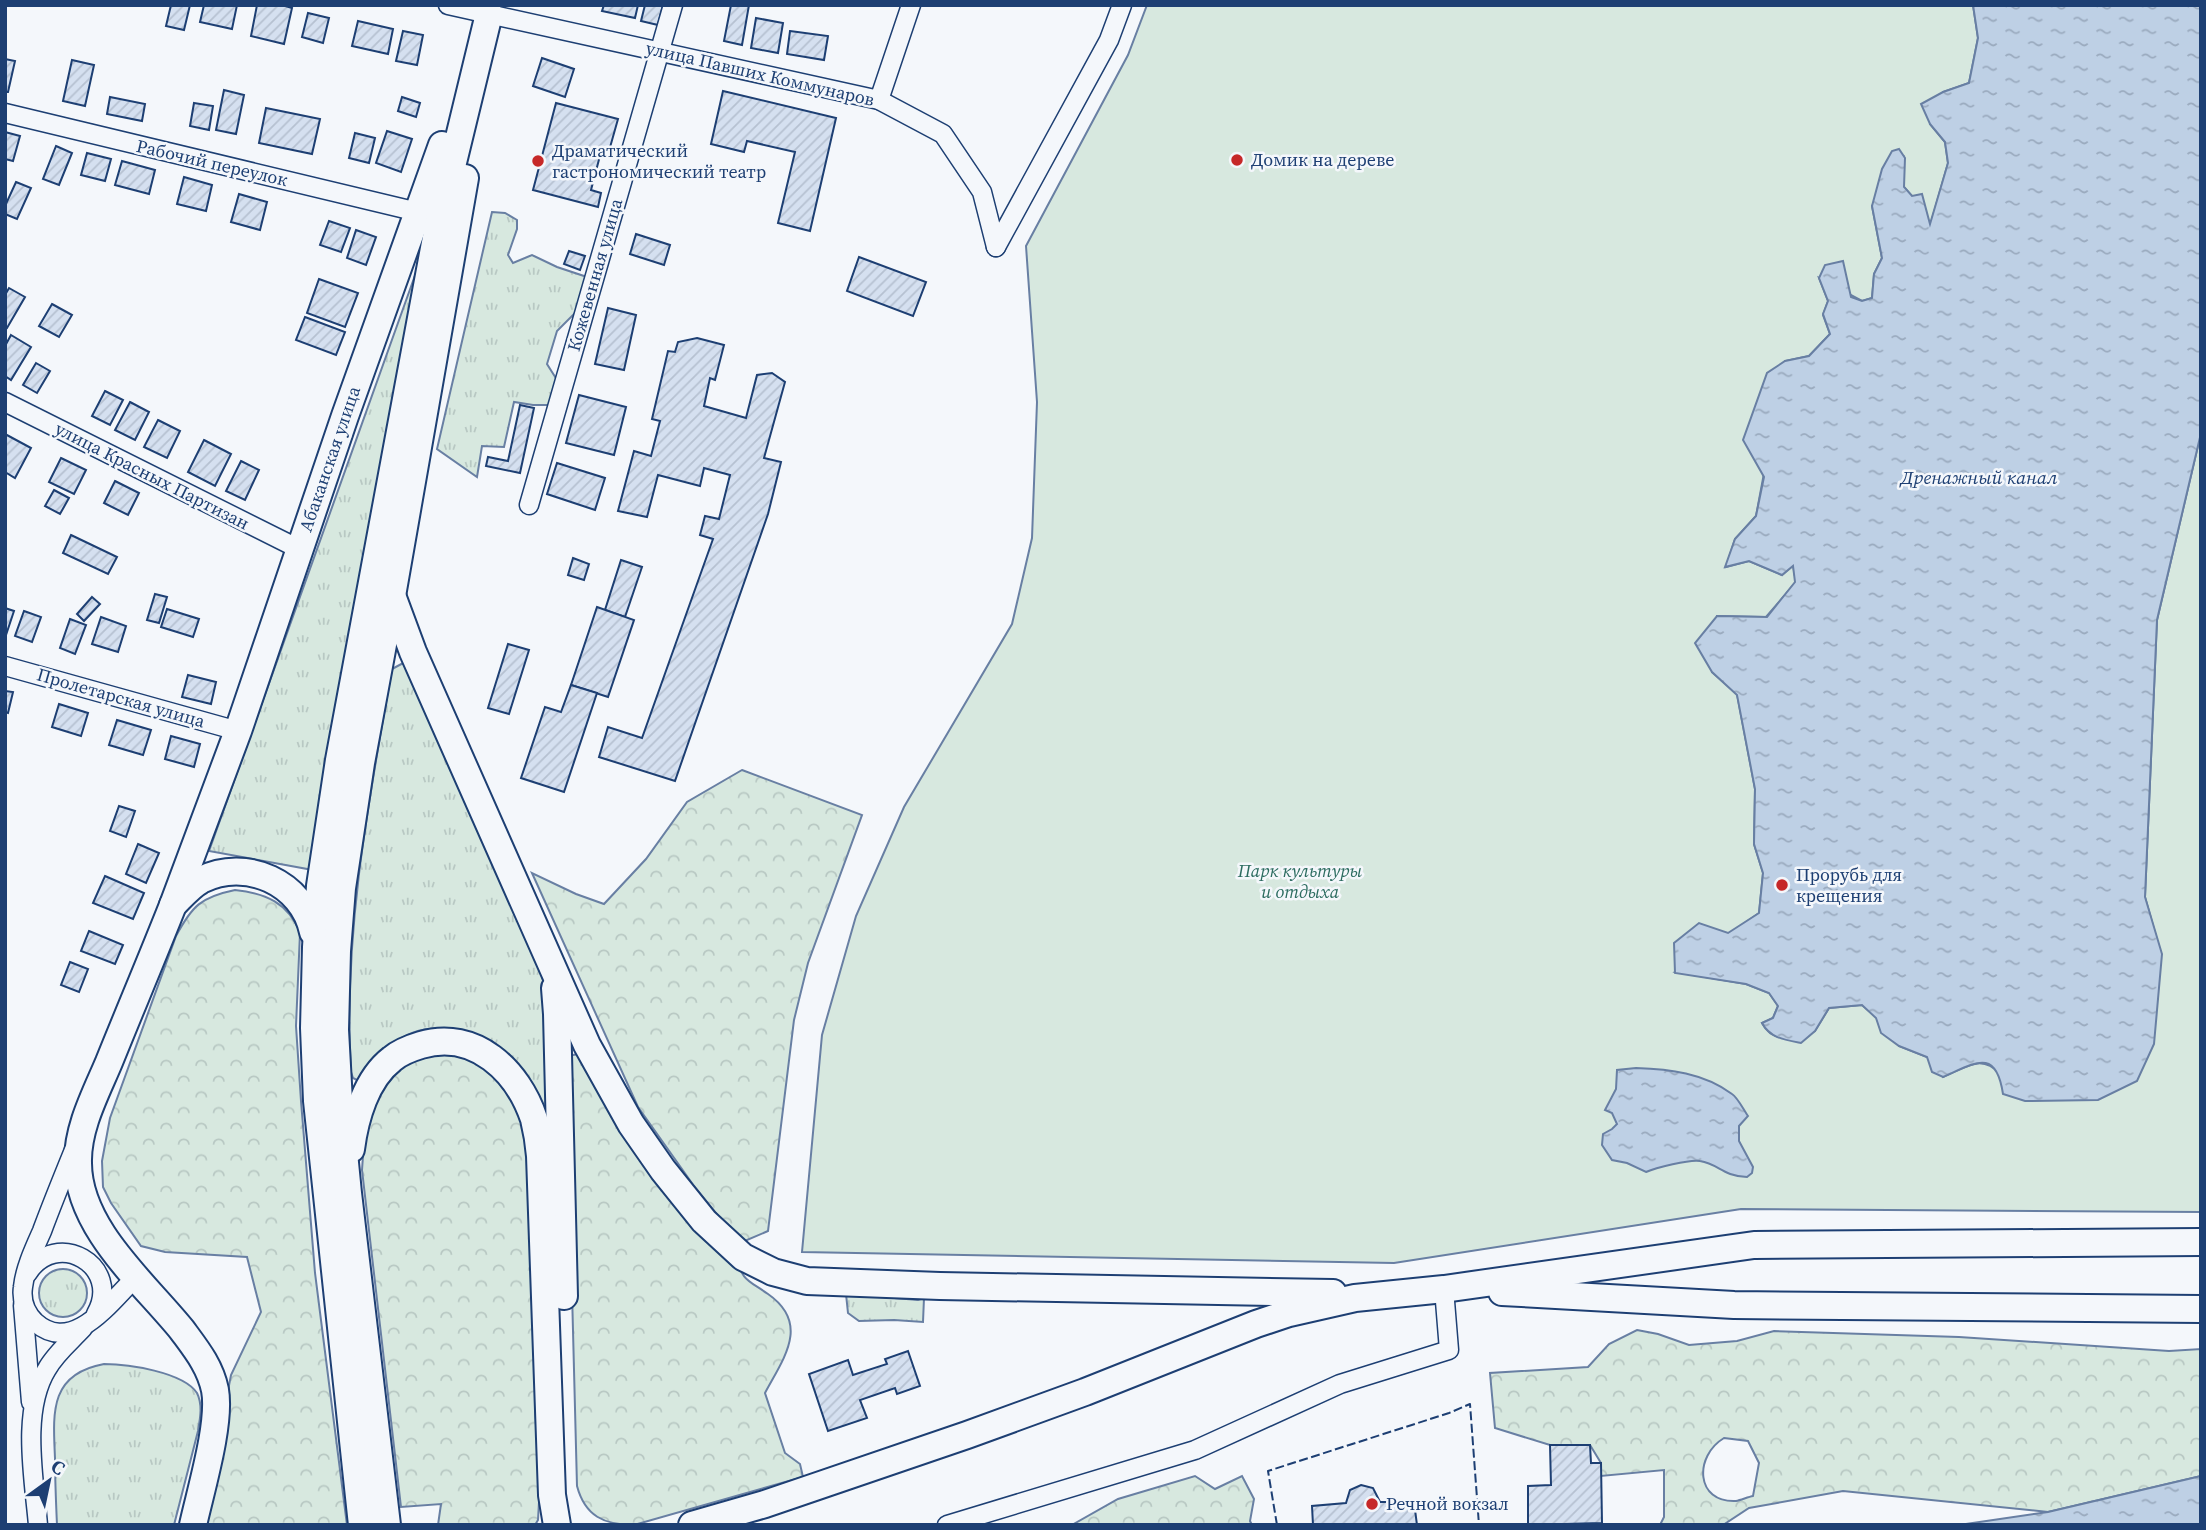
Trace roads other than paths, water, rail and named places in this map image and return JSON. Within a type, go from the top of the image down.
[{"type":"main road","name":"Абаканская улица","points":[[193,1525],[215,1421],[216,1392],[202,1358],[106,1239],[93,1218],[80,1182],[80,1142],[94,1098],[173,905],[238,731],[299,549],[491,9]]},
{"type":"main road","points":[[387,1525],[339,1102],[335,1030],[337,951],[342,888],[361,763],[458,218],[491,9]]},
{"type":"main road","points":[[362,1525],[317,1101],[314,1028],[320,886],[339,760],[440,216],[491,9]]},
{"type":"main road","points":[[392,596],[413,652],[592,1055],[631,1124],[683,1196],[718,1236],[743,1257],[773,1272],[807,1281],[940,1286],[1386,1293],[1444,1289],[1754,1245],[2201,1242]]},
{"type":"main road","points":[[173,905],[200,880],[227,873],[254,874],[280,884],[302,903],[311,921],[316,947]]},
{"type":"main road","points":[[544,949],[552,972],[557,1014],[567,1525]]},
{"type":"main road","points":[[348,1193],[355,1123],[366,1093],[383,1067],[404,1051],[441,1041],[469,1044],[491,1057],[521,1091],[534,1121],[540,1156],[552,1495],[557,1525]]},
{"type":"main road","points":[[1444,1289],[1734,1305],[2201,1309]]},
{"type":"main road","points":[[692,1525],[765,1504],[967,1435],[1267,1321],[1323,1305],[1386,1293]]},
{"type":"street","name":"улица Павших Коммунаров","points":[[448,5],[491,9],[879,100],[943,134],[982,192],[996,247],[1109,40],[1122,5]]},
{"type":"street","name":"Кожевенная улица","points":[[529,505],[673,5]]},
{"type":"street","points":[[879,100],[911,5]]},
{"type":"street","name":"Рабочий переулок","points":[[5,113],[418,212]]},
{"type":"street","name":"улица Красных Партизан","points":[[5,402],[299,549]]},
{"type":"street","name":"Пролетарская улица","points":[[5,666],[238,731]]},
{"type":"street","points":[[33,1430],[24,1288],[28,1272],[38,1261],[52,1254],[68,1253],[83,1258],[98,1274],[103,1289],[101,1304],[91,1321],[80,1329],[66,1333],[44,1328],[31,1317],[24,1288],[33,1252],[94,1098]]},
{"type":"street","points":[[38,1525],[31,1448],[36,1399],[44,1373],[55,1357],[136,1277]]},
{"type":"street","points":[[947,1525],[1195,1450],[1340,1384],[1449,1350],[1444,1289]]},
{"type":"water","name":"Дренажный канал","points":[[1973,5],[2201,5],[2201,433],[2157,620],[2145,897],[2162,954],[2154,1044],[2137,1081],[2098,1100],[2025,1101],[2003,1094],[2000,1079],[1989,1064],[1974,1064],[1943,1077],[1932,1072],[1927,1057],[1899,1046],[1881,1033],[1876,1018],[1862,1005],[1829,1008],[1815,1031],[1801,1043],[1784,1039],[1769,1032],[1762,1023],[1773,1018],[1778,1006],[1769,993],[1746,984],[1675,973],[1674,943],[1699,923],[1728,933],[1759,913],[1763,873],[1754,844],[1755,789],[1737,695],[1712,672],[1695,643],[1717,616],[1767,617],[1795,582],[1793,566],[1782,575],[1749,561],[1725,567],[1735,539],[1756,516],[1764,477],[1743,440],[1767,373],[1785,361],[1809,356],[1830,334],[1823,314],[1828,301],[1819,278],[1825,265],[1843,261],[1851,297],[1862,301],[1872,298],[1874,274],[1882,258],[1872,206],[1882,169],[1892,151],[1899,149],[1905,158],[1904,187],[1912,196],[1922,194],[1930,224],[1948,163],[1945,142],[1930,124],[1921,104],[1943,92],[1969,83],[1978,38]]},
{"type":"water","points":[[1636,1068],[1673,1071],[1698,1077],[1734,1096],[1748,1116],[1739,1126],[1739,1141],[1753,1167],[1752,1173],[1747,1177],[1739,1176],[1695,1161],[1646,1172],[1627,1163],[1612,1160],[1602,1145],[1603,1134],[1617,1124],[1612,1113],[1605,1110],[1616,1089],[1617,1070]]},
{"type":"water","points":[[2201,1476],[2201,1525],[1959,1525],[2048,1512]]},
{"type":"place","name":"Домик на дереве","points":[[1237,160]]},
{"type":"place","name":"Драматический гастрономический театр","points":[[538,161]]},
{"type":"place","name":"Прорубь для крещения","points":[[1782,885]]},
{"type":"place","name":"Речной вокзал","points":[[1372,1504]]},
{"type":"park label","name":"Парк культуры и отдыха","points":[[1300,882]]}]
